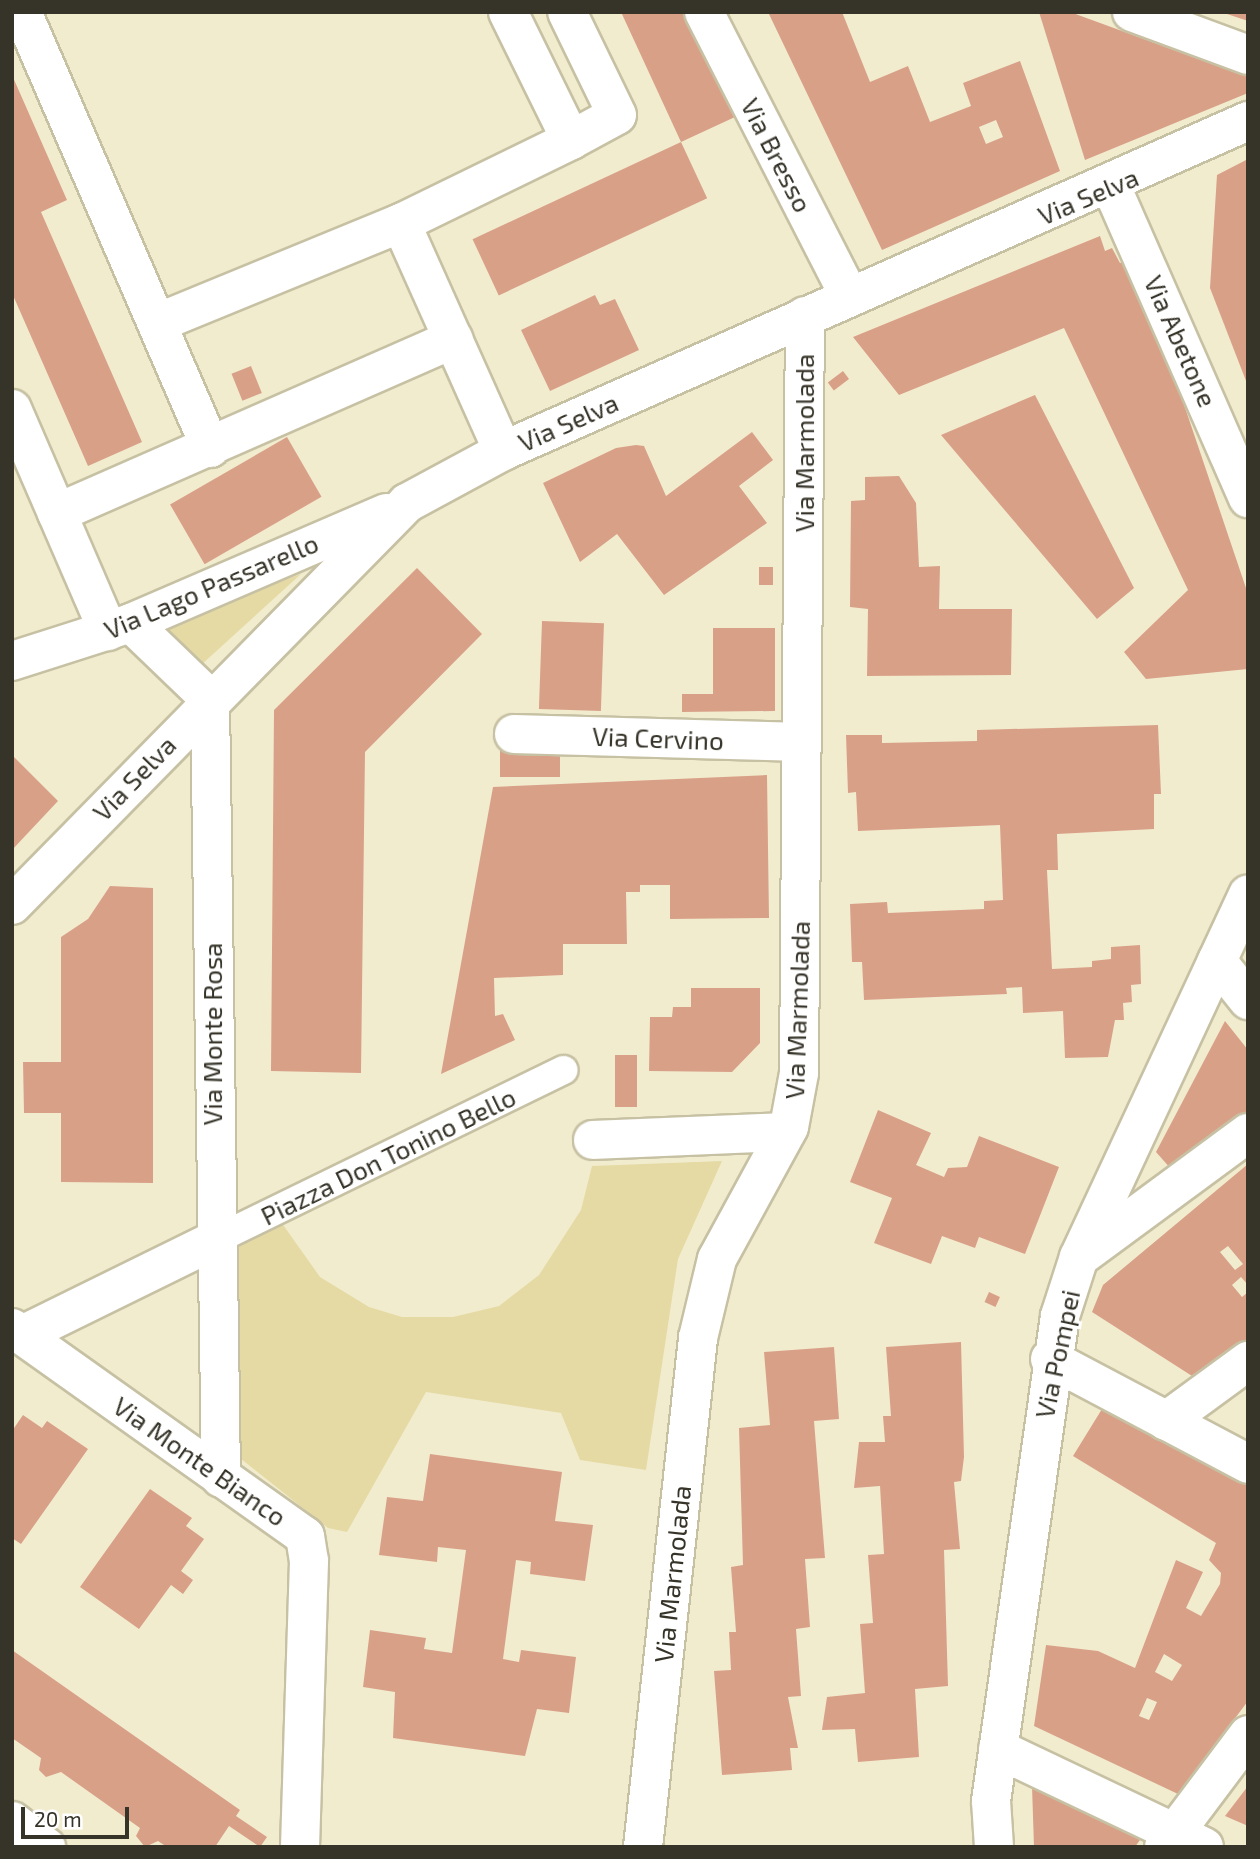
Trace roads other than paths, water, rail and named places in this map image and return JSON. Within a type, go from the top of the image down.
[{"type":"street","points":[[22,12],[211,448]]},
{"type":"street","points":[[508,12],[571,140]]},
{"type":"street","points":[[157,323],[401,223],[617,115],[566,12]]},
{"type":"street","name":"Via Bresso","points":[[704,12],[850,298]]},
{"type":"street","points":[[1132,12],[1248,55]]},
{"type":"street","name":"Via Selva","points":[[12,905],[209,699],[407,503],[503,451],[805,316],[1111,186],[1248,121]]},
{"type":"street","name":"Via Abetone","points":[[1111,186],[1248,498]]},
{"type":"street","points":[[401,223],[503,451]]},
{"type":"street","name":"Via Marmolada","points":[[643,1847],[698,1338],[717,1259],[786,1132],[799,1073],[805,316]]},
{"type":"street","points":[[57,513],[211,448],[454,339]]},
{"type":"street","points":[[12,410],[57,513],[120,627],[209,699]]},
{"type":"street","name":"Via Lago Passarello","points":[[12,661],[120,627],[407,503]]},
{"type":"street","name":"Via Monte Rosa","points":[[209,699],[213,1241],[221,1478]]},
{"type":"street","name":"Via Cervino","points":[[514,734],[802,742]]},
{"type":"street","name":"Via Pompei","points":[[994,1847],[991,1801],[1050,1359],[1079,1257],[1248,895]]},
{"type":"street","points":[[1217,961],[1248,1000]]},
{"type":"street","name":"Piazza Don Tonino Bello","points":[[213,1241],[564,1070]]},
{"type":"street","points":[[593,1140],[786,1132]]},
{"type":"street","points":[[1079,1257],[1248,1133]]},
{"type":"street","points":[[17,1331],[213,1241]]},
{"type":"street","name":"Via Monte Bianco","points":[[17,1331],[305,1536],[309,1561],[300,1847]]},
{"type":"street","points":[[1050,1359],[1248,1464]]},
{"type":"street","points":[[1166,1421],[1248,1362]]},
{"type":"street","points":[[998,1749],[1180,1842],[1248,1735]]},
{"type":"street","points":[[12,1821],[46,1847]]}]
